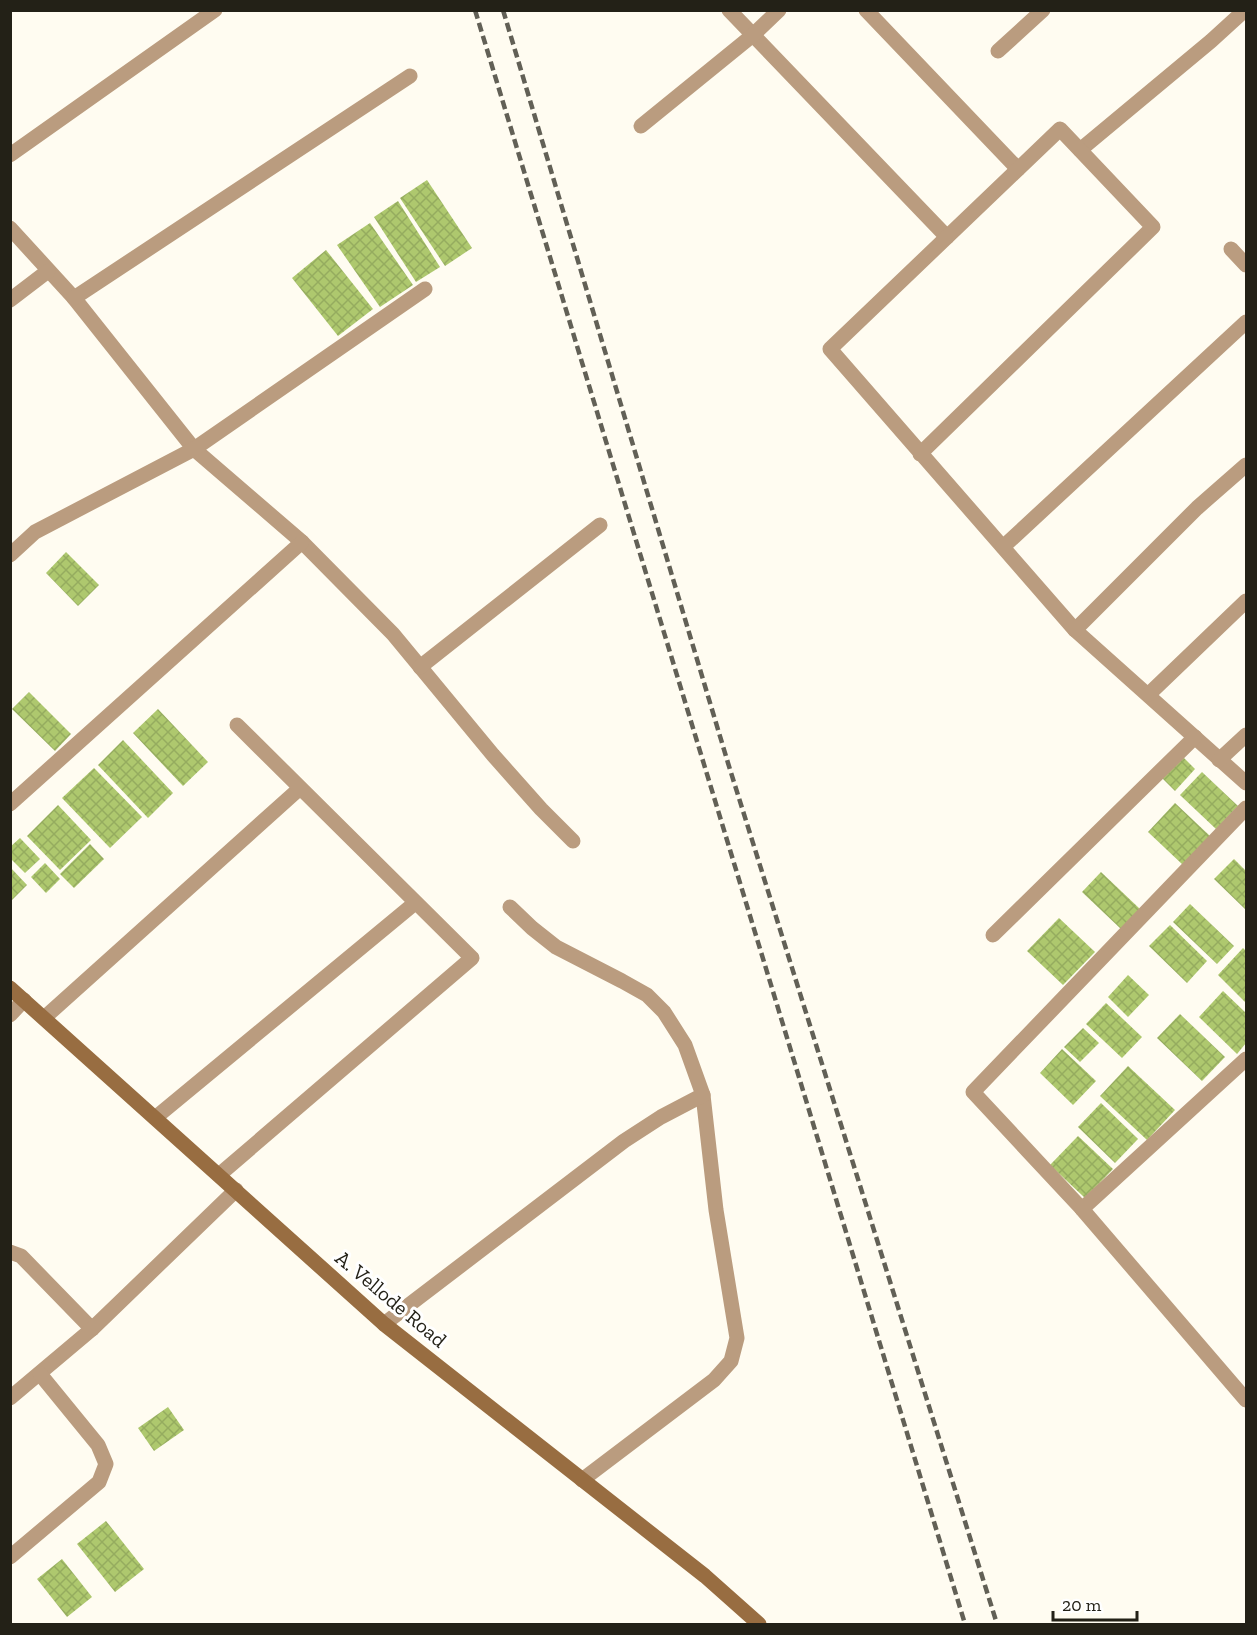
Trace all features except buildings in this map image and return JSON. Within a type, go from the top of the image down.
[{"type":"main road","name":"A. Vellode Road","points":[[10,988],[384,1324],[705,1576],[759,1624]]},
{"type":"street","points":[[10,155],[215,10]]},
{"type":"street","points":[[729,10],[947,237]]},
{"type":"street","points":[[641,126],[753,35],[779,10]]},
{"type":"street","points":[[866,10],[1018,169]]},
{"type":"street","points":[[998,51],[1042,10]]},
{"type":"street","points":[[1080,150],[1245,10]]},
{"type":"street","points":[[74,298],[410,76]]},
{"type":"street","points":[[920,454],[1153,227],[1060,129],[830,349],[920,454],[1075,630],[1246,783]]},
{"type":"street","points":[[10,228],[74,298],[194,448],[302,542],[393,634],[493,754],[541,809],[573,841]]},
{"type":"street","points":[[1231,249],[1246,265]]},
{"type":"street","points":[[10,300],[48,271]]},
{"type":"street","points":[[10,555],[35,532],[194,448],[426,289]]},
{"type":"street","points":[[1003,548],[1246,322]]},
{"type":"street","points":[[1075,630],[1197,508],[1246,465]]},
{"type":"street","points":[[420,667],[600,525]]},
{"type":"street","points":[[10,804],[302,542]]},
{"type":"street","points":[[1149,694],[1246,601]]},
{"type":"street","points":[[219,1175],[472,958],[237,725]]},
{"type":"street","points":[[1219,760],[1246,735]]},
{"type":"street","points":[[993,935],[1195,737]]},
{"type":"street","points":[[45,1018],[300,789]]},
{"type":"street","points":[[1246,808],[973,1092],[1082,1209],[1246,1400]]},
{"type":"street","points":[[155,1119],[415,903]]},
{"type":"street","points":[[510,907],[556,947],[647,995],[658,1006],[685,1045],[704,1095],[716,1210],[737,1338],[731,1361],[714,1380],[582,1480]]},
{"type":"street","points":[[10,1015],[24,1000]]},
{"type":"street","points":[[1082,1209],[1246,1059]]},
{"type":"street","points":[[384,1324],[624,1141],[661,1117],[704,1095]]},
{"type":"street","points":[[10,1398],[92,1329],[236,1190]]},
{"type":"street","points":[[10,1252],[21,1256],[92,1329]]},
{"type":"street","points":[[10,1557],[99,1482],[106,1464],[98,1445],[40,1374]]},
{"type":"railway","points":[[475,10],[965,1624]]},
{"type":"railway","points":[[503,10],[728,763],[997,1624]]}]
